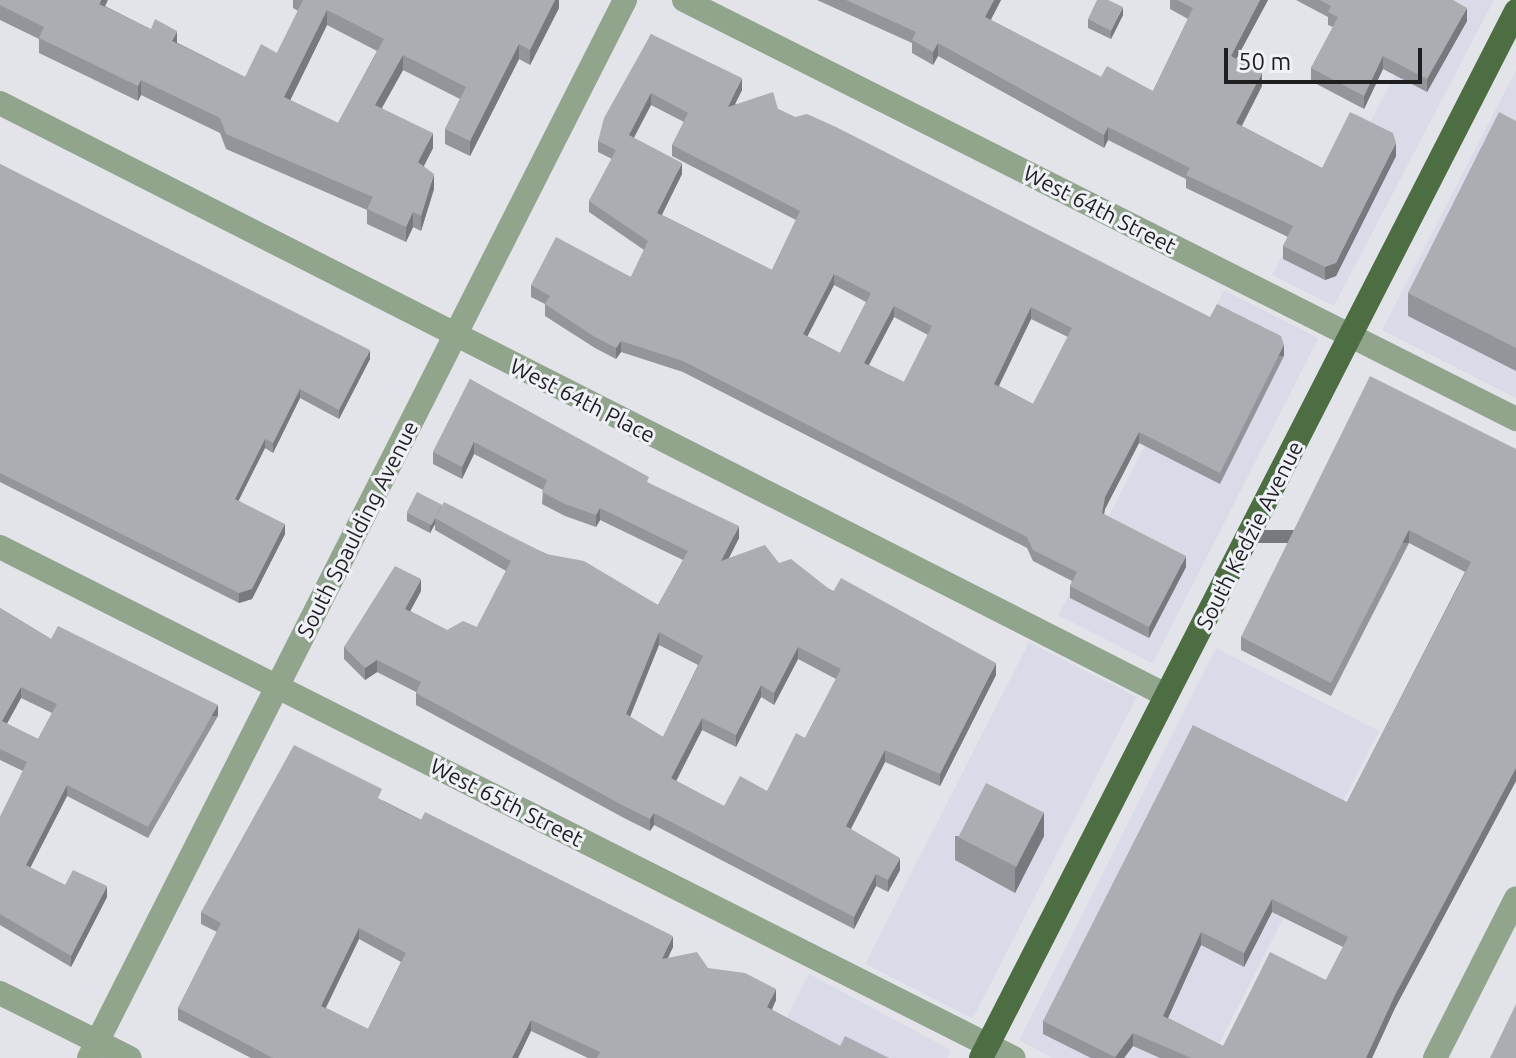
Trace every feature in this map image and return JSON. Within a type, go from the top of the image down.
[{"type":"main road","name":"South Kedzie Avenue","points":[[984,1052],[1516,11]]},
{"type":"street","name":"South Spaulding Avenue","points":[[93,1050],[625,0]]},
{"type":"street","name":"West 64th Street","points":[[684,0],[1516,419]]},
{"type":"street","name":"West 64th Place","points":[[0,103],[1166,695]]},
{"type":"street","name":"West 65th Street","points":[[0,547],[984,1052],[1014,1058]]},
{"type":"street","points":[[1435,1058],[1516,898]]},
{"type":"street","points":[[0,993],[93,1050],[130,1058]]},
{"type":"shaded area","points":[[1434,0],[1494,0],[1334,306],[1272,275],[1355,113],[1371,121]]},
{"type":"shaded area","points":[[1516,70],[1516,398],[1382,330]]},
{"type":"shaded area","points":[[1224,290],[1318,338],[1153,663],[1058,615]]},
{"type":"shaded area","points":[[1029,642],[1137,697],[973,1019],[865,964]]},
{"type":"shaded area","points":[[1216,648],[1379,731],[1212,1058],[1052,1058],[1019,1040]]},
{"type":"shaded area","points":[[809,974],[951,1050],[947,1058],[766,1058]]},
{"type":"building","points":[[0,0],[101,0],[99,4],[151,29],[155,19],[177,31],[172,41],[245,77],[261,44],[277,53],[303,0],[555,0],[530,50],[519,44],[470,141],[445,129],[466,87],[403,55],[375,105],[433,133],[418,162],[434,174],[421,216],[413,212],[406,227],[367,209],[373,197],[226,134],[220,118],[141,80],[138,86],[39,38],[44,27],[0,5]],"holes":[[[327,10],[384,39],[338,123],[284,97]]]},
{"type":"building","points":[[846,0],[994,0],[985,17],[1101,77],[1107,66],[1153,91],[1193,8],[1177,0],[1260,0],[1231,56],[1262,73],[1236,123],[1322,168],[1350,112],[1393,133],[1396,143],[1336,263],[1325,267],[1283,246],[1293,226],[1186,175],[1190,168],[1108,127],[1104,135],[938,43],[933,52],[912,40],[916,32]]},
{"type":"building","points":[[1097,0],[1108,0],[1123,7],[1111,31],[1088,19]]},
{"type":"building","points":[[1320,0],[1453,0],[1467,8],[1427,79],[1383,56],[1364,96],[1311,68],[1338,17],[1328,12],[1331,6]]},
{"type":"building","points":[[651,34],[742,78],[728,107],[773,92],[778,109],[795,117],[807,114],[836,127],[1210,317],[1217,304],[1281,336],[1284,345],[1220,473],[1139,432],[1105,497],[1102,513],[1186,556],[1149,627],[1070,586],[1077,572],[1033,550],[1027,537],[683,361],[621,341],[616,348],[545,304],[550,296],[531,285],[556,237],[631,277],[648,241],[589,201],[616,150],[598,141],[604,118]],"holes":[[[651,93],[688,113],[672,145],[800,211],[772,270],[657,213],[682,163],[629,135]],[[834,274],[871,293],[840,353],[803,334]],[[894,306],[932,326],[904,382],[864,363]],[[1031,307],[1072,328],[1033,404],[994,384]]]},
{"type":"building","points":[[1499,112],[1516,121],[1516,348],[1408,293]]},
{"type":"building","points":[[0,164],[370,350],[339,410],[300,389],[273,443],[265,439],[235,499],[285,524],[252,589],[239,593],[0,473]]},
{"type":"building","points":[[1370,376],[1516,449],[1516,768],[1395,995],[1366,1058],[1191,1058],[1133,1033],[1115,1057],[1043,1021],[1193,725],[1347,802],[1471,562],[1409,530],[1331,683],[1241,637]],"holes":[[[1272,899],[1348,937],[1326,980],[1270,952],[1223,1046],[1163,1016],[1201,932],[1244,953]]]},
{"type":"building","points":[[470,379],[649,477],[647,482],[739,526],[721,561],[765,545],[779,563],[791,559],[833,592],[841,578],[996,663],[940,774],[885,750],[846,826],[900,858],[888,880],[876,874],[854,917],[654,813],[650,819],[624,806],[416,693],[421,682],[377,660],[365,668],[344,647],[395,566],[421,579],[405,609],[447,630],[463,621],[477,627],[511,561],[435,518],[444,502],[546,554],[584,561],[658,605],[688,551],[600,508],[596,515],[565,504],[542,492],[547,480],[474,442],[462,467],[433,452]],"holes":[[[659,632],[703,656],[663,737],[626,714]],[[798,647],[841,669],[805,738],[796,733],[767,791],[740,776],[724,806],[671,778],[702,718],[736,735],[761,685],[774,693]]]},
{"type":"building","points":[[417,492],[442,505],[432,525],[407,512]]},
{"type":"building","points":[[0,608],[51,639],[58,626],[218,705],[148,827],[67,785],[26,865],[65,885],[73,870],[107,886],[71,956],[0,914],[0,817],[27,762],[0,749]],"holes":[[[21,687],[57,704],[38,739],[2,721]]]},
{"type":"building","points":[[294,745],[382,789],[378,798],[402,811],[421,820],[425,812],[673,936],[662,959],[697,952],[708,968],[745,973],[776,989],[767,1007],[840,1046],[845,1036],[889,1058],[597,1058],[600,1052],[531,1020],[512,1058],[273,1058],[178,1008],[221,923],[201,912]],"holes":[[[359,928],[406,953],[368,1029],[321,1006]]]},
{"type":"building","points":[[986,783],[1044,813],[1016,867],[958,837]]},
{"type":"building","points":[[1516,1004],[1516,1058],[1490,1058]]}]
